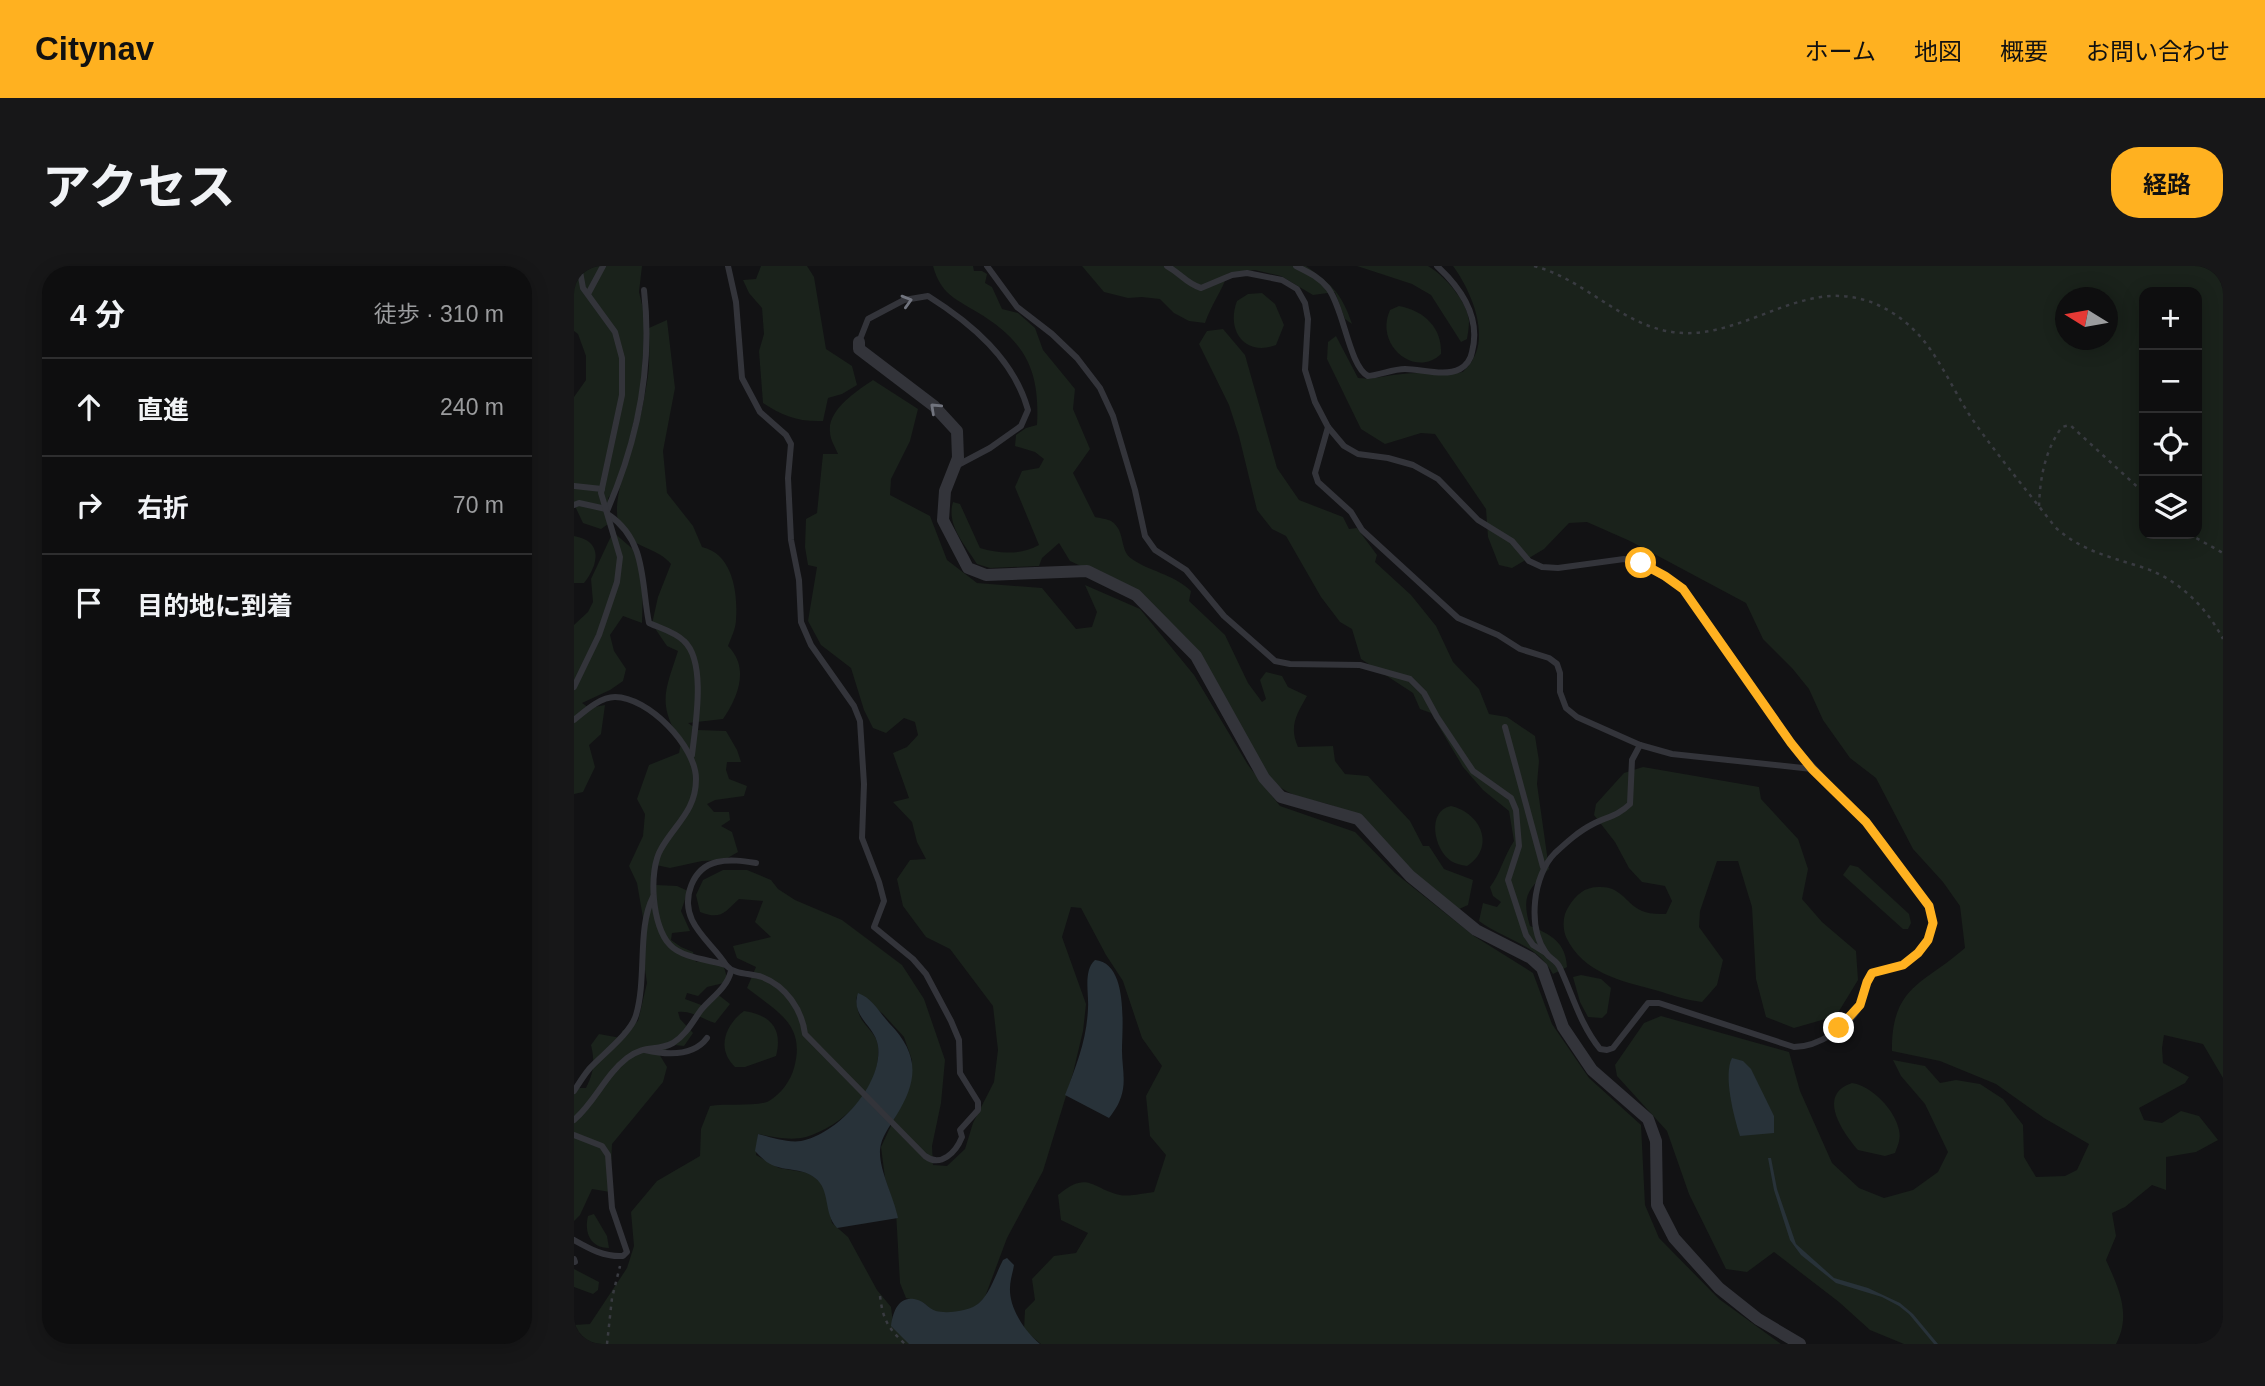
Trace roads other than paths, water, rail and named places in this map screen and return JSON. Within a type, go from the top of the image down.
[{"type":"street","points":[[859,342],[859,349],[934,405],[957,431],[958,457],[945,491],[943,520],[968,568],[986,575],[1087,571],[1136,595],[1196,656],[1264,778],[1282,797],[1358,819],[1419,884],[1476,930],[1531,958],[1542,968],[1563,1027],[1592,1070],[1648,1119],[1656,1141],[1657,1205],[1674,1238],[1719,1288],[1758,1319],[1800,1344]]},
{"type":"lane","points":[[574,687],[599,635],[617,582],[620,556],[601,493],[622,395],[622,358],[615,332],[583,288],[579,266]]},
{"type":"lane","points":[[588,294],[603,266]]},
{"type":"lane","points":[[728,266],[736,302],[741,378],[760,412],[786,435],[791,444],[788,478],[791,540],[799,580],[801,622],[811,645],[854,706],[860,721],[864,785],[862,838],[884,901],[874,927],[913,959],[926,974],[951,1020],[959,1040],[960,1073],[978,1102],[978,1110],[960,1130],[962,1137],[952,1155],[937,1161],[925,1156],[805,1034],[800,1012],[793,1001],[773,982],[731,971],[692,921],[687,904],[693,879],[715,862],[734,860],[756,863]]},
{"type":"lane","points":[[987,266],[1017,307],[1077,358],[1100,388],[1113,416],[1135,490],[1145,536],[1155,550],[1186,570],[1224,616],[1275,661],[1290,664],[1360,664],[1410,679],[1424,693],[1473,771],[1511,798],[1516,810],[1519,846],[1508,880],[1526,935],[1533,946],[1557,961],[1580,1018],[1600,1049],[1613,1048],[1648,1003],[1659,1003],[1794,1047],[1804,1047],[1820,1041],[1839,1028],[1860,1005],[1872,973],[1903,965],[1918,953],[1928,940],[1933,923],[1929,906],[1883,842],[1812,769],[1791,743],[1683,589],[1641,563],[1624,559],[1558,568],[1542,567],[1530,561],[1512,541],[1478,520],[1438,479],[1413,465],[1358,454],[1344,446],[1328,427],[1315,402],[1305,370],[1308,319],[1305,303],[1297,289],[1282,280],[1247,273],[1233,275],[1201,288],[1191,285],[1167,266]]},
{"type":"lane","points":[[1182,266],[1184,278]]},
{"type":"lane","points":[[1296,266],[1326,285],[1336,300],[1357,365],[1361,372],[1368,376],[1402,369],[1445,372],[1460,369],[1471,360],[1475,334],[1470,307],[1437,266]]},
{"type":"lane","points":[[607,511],[632,443],[644,392],[647,322],[643,290]]},
{"type":"lane","points":[[859,342],[868,319],[904,300],[928,296],[954,312],[992,347],[1013,372],[1028,410],[1021,425],[990,448],[954,467]]},
{"type":"lane","points":[[1328,427],[1315,473],[1318,482],[1351,512],[1362,530],[1458,618],[1498,635],[1520,649],[1549,658],[1556,664],[1560,673],[1560,692],[1566,708],[1577,717],[1640,745],[1672,754],[1812,769]]},
{"type":"lane","points":[[574,486],[602,489]]},
{"type":"lane","points":[[574,505],[579,503],[607,511],[626,530],[637,548],[644,573],[649,623],[685,641],[693,657],[697,675],[692,757],[696,790],[678,827],[661,848],[656,860],[652,883],[653,897],[663,934],[671,947],[726,964]]},
{"type":"lane","points":[[574,720],[597,703],[613,697],[627,699],[643,705],[663,722],[684,744],[692,757]]},
{"type":"lane","points":[[1504,727],[1543,867]]},
{"type":"lane","points":[[1546,953],[1539,936],[1535,907],[1543,867],[1573,837],[1594,823],[1623,811],[1630,804],[1632,760],[1640,745]]},
{"type":"lane","points":[[574,1091],[587,1071],[631,1027],[636,1017],[643,979],[646,921],[653,897]]},
{"type":"lane","points":[[574,1120],[586,1109],[612,1071],[641,1049],[663,1047],[676,1041],[723,987],[731,971]]},
{"type":"lane","points":[[641,1049],[680,1053],[701,1046],[707,1038]]},
{"type":"lane","points":[[574,1135],[602,1146],[608,1155],[612,1208],[627,1252],[623,1256],[604,1255],[574,1240]]}]
